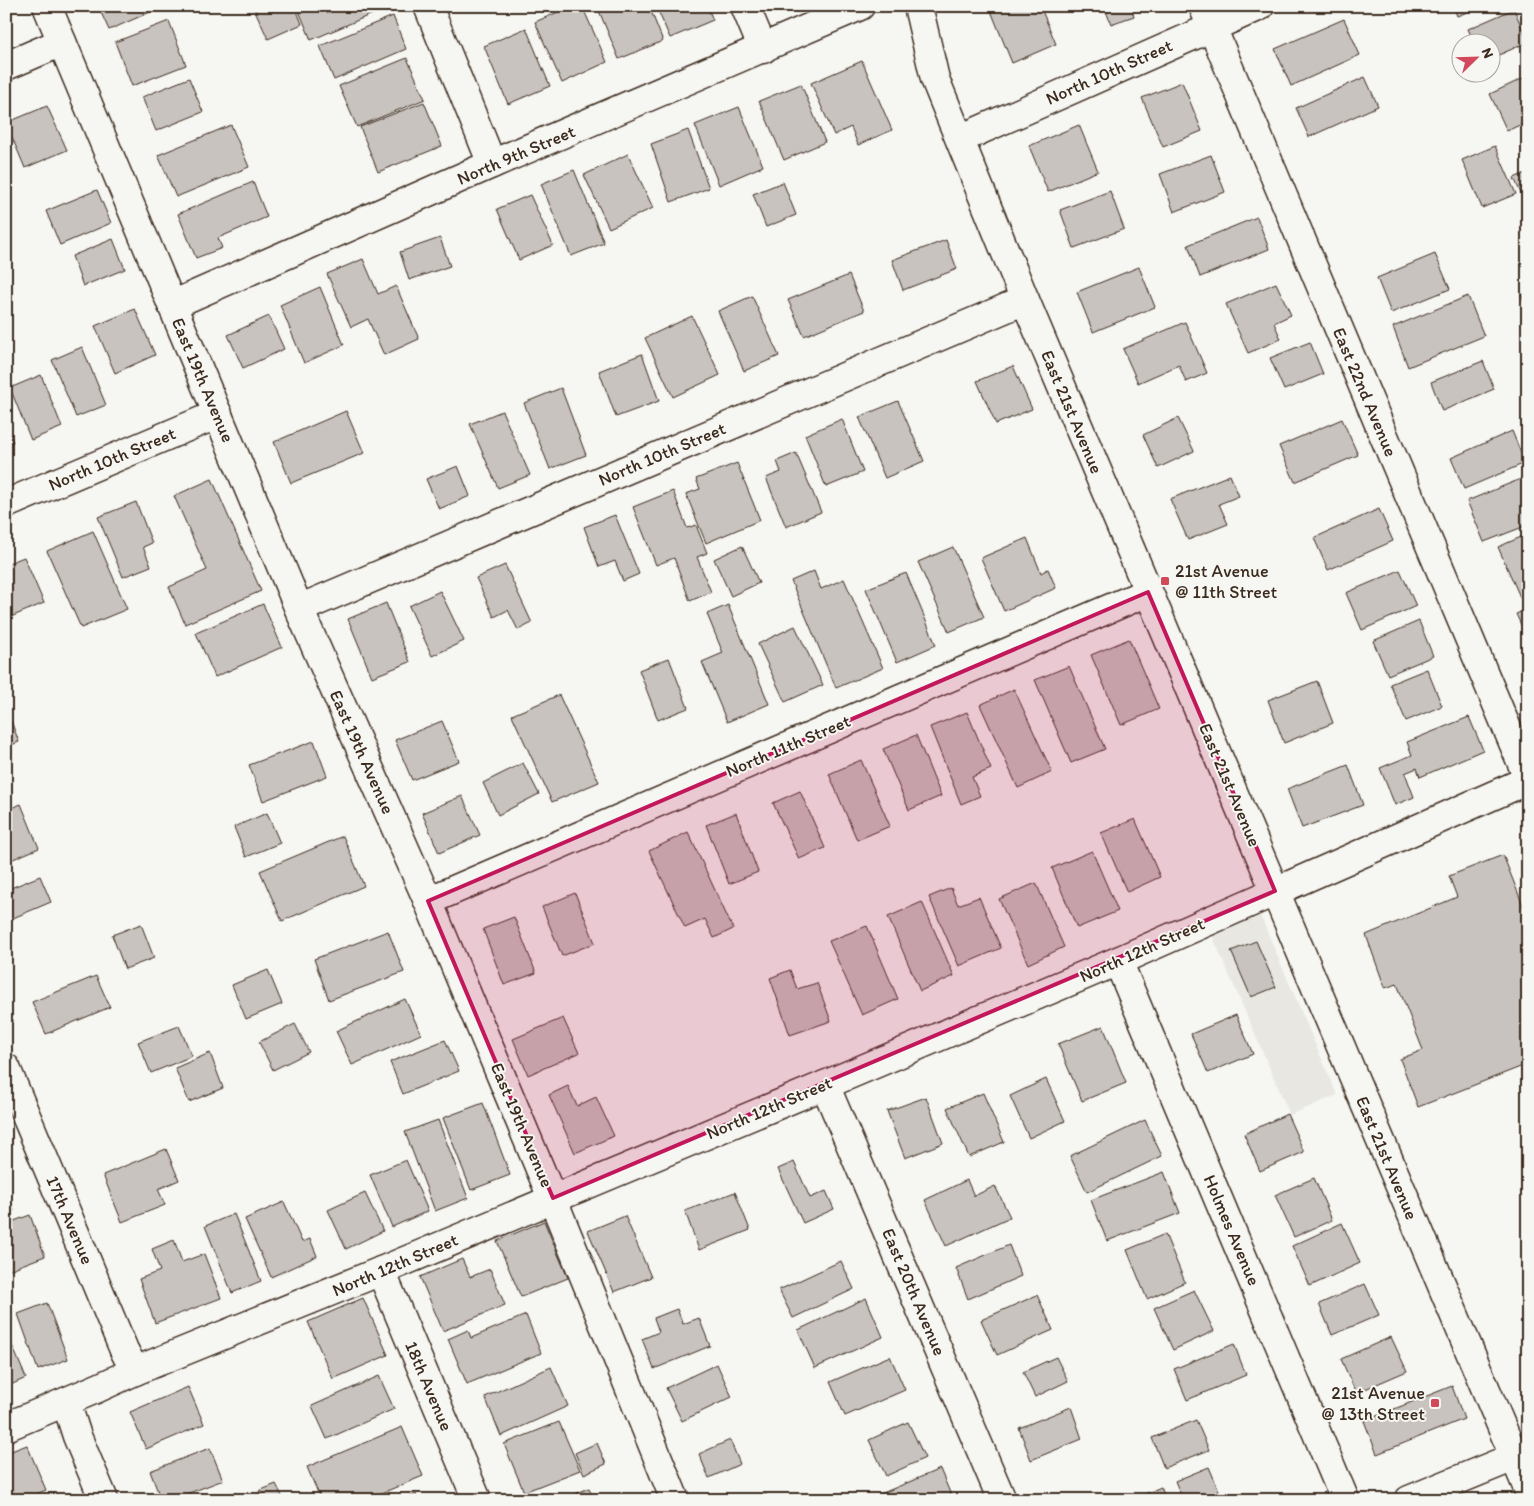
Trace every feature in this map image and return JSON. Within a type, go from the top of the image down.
[{"type":"street","name":"East 19th Avenue","points":[[47,6],[299,609],[428,901],[553,1198],[675,1500]]},
{"type":"street","points":[[428,6],[492,164]]},
{"type":"street","points":[[746,6],[764,49]]},
{"type":"street","name":"North 9th Street","points":[[172,305],[492,164],[764,49],[860,6]]},
{"type":"street","name":"East 21st Avenue","points":[[918,6],[935,79],[1024,300],[1528,1489]]},
{"type":"street","name":"North 10th Street","points":[[960,139],[1207,16],[1260,6]]},
{"type":"street","name":"East 22nd Avenue","points":[[1207,16],[1528,779]]},
{"type":"street","points":[[6,66],[62,42]]},
{"type":"street","name":"North 10th Street","points":[[299,609],[1024,300]]},
{"type":"street","name":"North 10th Street","points":[[6,504],[218,414]]},
{"type":"street","name":"North 11th Street","points":[[428,901],[1148,592]]},
{"type":"street","name":"North 12th Street","points":[[6,1427],[135,1371],[381,1272],[825,1085],[1118,960],[1528,779]]},
{"type":"street","name":"Holmes Avenue","points":[[1118,960],[1345,1500]]},
{"type":"street","name":"17th Avenue","points":[[6,1068],[124,1350],[135,1371]]},
{"type":"street","name":"East 20th Avenue","points":[[825,1085],[1002,1500]]},
{"type":"street","name":"18th Avenue","points":[[381,1272],[477,1500]]},
{"type":"street","points":[[66,1402],[104,1500]]},
{"type":"street","points":[[1410,1500],[1514,1457]]},
{"type":"highlighted area","points":[[1148,592],[1275,891],[553,1198],[428,901]]},
{"type":"shaded area","points":[[1260,915],[1337,1095],[1290,1115],[1212,935]]},
{"type":"building","points":[[98,6],[164,6],[109,30]]},
{"type":"building","points":[[253,6],[295,6],[302,24],[268,39]]},
{"type":"building","points":[[297,6],[388,6],[389,7],[311,40]]},
{"type":"building","points":[[572,6],[582,6],[607,62],[562,83],[535,22]]},
{"type":"building","points":[[597,6],[649,6],[663,41],[619,59]]},
{"type":"building","points":[[656,6],[707,6],[713,20],[670,38]]},
{"type":"building","points":[[989,6],[1040,6],[1056,44],[1012,63]]},
{"type":"building","points":[[1104,6],[1131,6],[1134,16],[1111,24]]},
{"type":"building","points":[[1453,6],[1483,6],[1457,16]]},
{"type":"building","points":[[1514,9],[1528,42],[1502,54],[1502,32],[1469,32],[1468,29]]},
{"type":"building","points":[[393,16],[406,49],[334,80],[320,46]]},
{"type":"building","points":[[1344,19],[1360,55],[1291,86],[1275,49]]},
{"type":"building","points":[[169,21],[186,65],[132,86],[115,42]]},
{"type":"building","points":[[526,28],[550,86],[508,104],[484,46]]},
{"type":"building","points":[[407,58],[425,99],[357,127],[339,86]]},
{"type":"building","points":[[862,61],[892,130],[858,145],[851,127],[834,135],[811,83]]},
{"type":"building","points":[[1528,76],[1528,121],[1507,131],[1490,94]]},
{"type":"building","points":[[1365,77],[1378,106],[1309,137],[1296,108]]},
{"type":"building","points":[[189,78],[203,112],[156,131],[142,97]]},
{"type":"building","points":[[1182,82],[1202,131],[1163,147],[1142,98]]},
{"type":"building","points":[[801,84],[825,142],[784,160],[759,101]]},
{"type":"building","points":[[424,102],[442,146],[378,172],[360,127]]},
{"type":"building","points":[[47,106],[67,150],[25,168],[6,123]]},
{"type":"building","points":[[739,107],[763,166],[719,185],[695,125]]},
{"type":"building","points":[[231,125],[249,167],[176,197],[158,155]]},
{"type":"building","points":[[1079,125],[1098,171],[1048,192],[1029,146]]},
{"type":"building","points":[[688,130],[709,188],[671,202],[651,144]]},
{"type":"building","points":[[1495,146],[1516,194],[1482,208],[1462,160]]},
{"type":"building","points":[[628,154],[653,208],[609,228],[584,175]]},
{"type":"building","points":[[1211,155],[1225,192],[1174,212],[1160,174]]},
{"type":"building","points":[[574,170],[604,243],[571,256],[541,184]]},
{"type":"building","points":[[1528,172],[1528,209],[1514,178]]},
{"type":"building","points":[[253,182],[267,217],[218,238],[222,248],[196,258],[178,214]]},
{"type":"building","points":[[783,182],[796,215],[766,227],[753,194]]},
{"type":"building","points":[[97,190],[111,223],[60,245],[46,211]]},
{"type":"building","points":[[1110,191],[1124,229],[1074,248],[1060,210]]},
{"type":"building","points":[[530,195],[553,245],[519,260],[497,209]]},
{"type":"building","points":[[1257,217],[1269,249],[1200,277],[1188,245]]},
{"type":"building","points":[[440,238],[450,266],[409,280],[400,252]]},
{"type":"building","points":[[113,239],[125,269],[83,286],[72,256]]},
{"type":"building","points":[[946,240],[957,269],[903,290],[892,260]]},
{"type":"building","points":[[1435,254],[1450,289],[1391,313],[1377,278]]},
{"type":"building","points":[[363,259],[378,294],[396,286],[419,339],[384,355],[368,319],[351,327],[327,274]]},
{"type":"building","points":[[1139,267],[1155,307],[1093,332],[1077,292]]},
{"type":"building","points":[[849,275],[864,311],[804,336],[788,300]]},
{"type":"building","points":[[1276,283],[1291,315],[1274,323],[1281,339],[1248,353],[1226,304]]},
{"type":"building","points":[[320,287],[344,345],[304,363],[280,305]]},
{"type":"building","points":[[1528,292],[1528,310],[1521,295]]},
{"type":"building","points":[[752,296],[779,356],[744,371],[718,311]]},
{"type":"building","points":[[1468,296],[1484,336],[1408,367],[1393,327]]},
{"type":"building","points":[[135,309],[155,355],[115,373],[95,326]]},
{"type":"building","points":[[269,316],[284,349],[243,368],[228,335]]},
{"type":"building","points":[[692,316],[720,375],[673,397],[645,338]]},
{"type":"building","points":[[1185,322],[1207,373],[1186,382],[1179,365],[1138,383],[1123,349]]},
{"type":"building","points":[[1310,342],[1323,374],[1284,390],[1270,358]]},
{"type":"building","points":[[82,347],[106,405],[76,417],[52,360]]},
{"type":"building","points":[[642,354],[659,401],[616,417],[599,371]]},
{"type":"building","points":[[1483,361],[1494,389],[1442,411],[1431,382]]},
{"type":"building","points":[[1013,366],[1032,409],[996,424],[977,381]]},
{"type":"building","points":[[41,375],[62,427],[31,440],[10,388]]},
{"type":"building","points":[[561,388],[586,455],[550,469],[524,403]]},
{"type":"building","points":[[898,401],[924,461],[885,478],[859,417]]},
{"type":"building","points":[[346,411],[364,453],[291,483],[274,442]]},
{"type":"building","points":[[502,411],[530,475],[498,488],[470,424]]},
{"type":"building","points":[[1178,418],[1194,451],[1158,468],[1143,435]]},
{"type":"building","points":[[842,419],[863,472],[826,487],[805,435]]},
{"type":"building","points":[[1342,419],[1358,455],[1295,482],[1279,446]]},
{"type":"building","points":[[6,425],[13,442],[6,445]]},
{"type":"building","points":[[1512,431],[1525,463],[1464,489],[1451,458]]},
{"type":"building","points":[[796,453],[821,512],[786,527],[766,478],[781,472],[777,461]]},
{"type":"building","points":[[737,463],[760,520],[706,543],[686,494],[700,489],[696,479]]},
{"type":"building","points":[[458,466],[470,496],[439,509],[426,479]]},
{"type":"building","points":[[1230,475],[1239,496],[1219,504],[1228,524],[1188,540],[1170,499]]},
{"type":"building","points":[[1528,476],[1528,525],[1484,542],[1467,501]]},
{"type":"building","points":[[212,479],[261,591],[185,624],[169,587],[207,570],[174,496]]},
{"type":"building","points":[[673,491],[687,528],[696,525],[707,553],[697,557],[711,592],[690,601],[674,558],[656,565],[633,507]]},
{"type":"building","points":[[136,502],[152,543],[143,547],[151,566],[123,577],[98,517]]},
{"type":"building","points":[[1379,509],[1393,541],[1328,570],[1314,538]]},
{"type":"building","points":[[615,515],[639,574],[623,581],[615,561],[599,567],[584,527]]},
{"type":"building","points":[[93,531],[127,609],[81,628],[47,551]]},
{"type":"building","points":[[1528,534],[1528,594],[1520,597],[1498,547]]},
{"type":"building","points":[[1027,538],[1041,573],[1048,569],[1056,588],[1004,611],[981,558]]},
{"type":"building","points":[[742,546],[759,583],[731,596],[714,559]]},
{"type":"building","points":[[953,547],[984,617],[949,632],[918,562]]},
{"type":"building","points":[[24,557],[44,603],[6,619],[6,564]]},
{"type":"building","points":[[505,565],[532,623],[518,630],[508,610],[494,617],[476,578]]},
{"type":"building","points":[[1400,570],[1416,606],[1362,630],[1346,593]]},
{"type":"building","points":[[814,571],[821,589],[844,579],[883,668],[836,688],[791,581]]},
{"type":"building","points":[[906,573],[936,645],[897,662],[866,589]]},
{"type":"building","points":[[440,591],[464,641],[432,656],[409,606]]},
{"type":"building","points":[[386,603],[410,662],[372,677],[348,619]]},
{"type":"building","points":[[263,604],[282,647],[215,677],[196,633]]},
{"type":"building","points":[[728,605],[769,704],[727,722],[702,662],[723,653],[707,614]]},
{"type":"building","points":[[1528,609],[1528,640],[1516,614]]},
{"type":"building","points":[[1419,621],[1433,656],[1388,675],[1373,641]]},
{"type":"building","points":[[795,626],[823,685],[785,702],[758,644]]},
{"type":"building","points":[[1129,639],[1159,709],[1121,725],[1091,655]]},
{"type":"building","points":[[669,658],[688,708],[658,720],[639,670]]},
{"type":"building","points":[[1069,666],[1105,749],[1071,763],[1035,680]]},
{"type":"building","points":[[1427,669],[1442,706],[1406,721],[1390,684]]},
{"type":"building","points":[[1317,681],[1333,723],[1284,743],[1268,700]]},
{"type":"building","points":[[1014,689],[1052,772],[1018,788],[980,705]]},
{"type":"building","points":[[559,695],[599,782],[552,802],[512,715]]},
{"type":"building","points":[[967,712],[991,769],[972,777],[980,796],[961,804],[930,727]]},
{"type":"building","points":[[1469,717],[1483,750],[1420,777],[1417,768],[1405,773],[1414,797],[1395,805],[1380,768],[1412,755],[1407,742]]},
{"type":"building","points":[[11,721],[19,742],[6,747],[6,723]]},
{"type":"building","points":[[442,721],[459,761],[412,780],[395,740]]},
{"type":"building","points":[[916,735],[941,796],[909,810],[883,749]]},
{"type":"building","points":[[314,741],[327,776],[263,801],[249,765]]},
{"type":"building","points":[[861,760],[890,826],[857,840],[829,774]]},
{"type":"building","points":[[523,763],[539,794],[498,815],[483,783]]},
{"type":"building","points":[[1348,765],[1363,805],[1302,828],[1287,789]]},
{"type":"building","points":[[800,791],[825,848],[799,859],[773,803]]},
{"type":"building","points":[[462,796],[480,835],[439,853],[422,813]]},
{"type":"building","points":[[21,804],[39,848],[6,862],[6,810]]},
{"type":"building","points":[[267,813],[280,843],[246,857],[234,827]]},
{"type":"building","points":[[736,813],[758,872],[729,884],[706,825]]},
{"type":"building","points":[[1135,819],[1160,877],[1127,892],[1101,833]]},
{"type":"building","points":[[688,832],[733,929],[714,938],[705,919],[685,928],[649,851]]},
{"type":"building","points":[[343,836],[364,886],[282,921],[260,871]]},
{"type":"building","points":[[1092,851],[1118,911],[1077,928],[1052,868]]},
{"type":"building","points":[[1503,855],[1528,918],[1528,1064],[1418,1107],[1400,1059],[1423,1050],[1397,984],[1385,988],[1366,935],[1457,897],[1449,876]]},
{"type":"building","points":[[40,876],[51,902],[6,921],[6,890]]},
{"type":"building","points":[[1036,883],[1064,947],[1028,964],[999,899]]},
{"type":"building","points":[[951,888],[958,905],[979,897],[1001,948],[959,966],[929,897]]},
{"type":"building","points":[[575,893],[595,943],[562,956],[542,907]]},
{"type":"building","points":[[922,902],[954,976],[920,991],[888,917]]},
{"type":"building","points":[[514,917],[536,973],[504,985],[483,929]]},
{"type":"building","points":[[141,924],[154,958],[125,969],[112,935]]},
{"type":"building","points":[[867,926],[898,999],[862,1015],[829,941]]},
{"type":"building","points":[[388,931],[404,972],[329,1000],[314,959]]},
{"type":"building","points":[[1256,941],[1276,987],[1251,997],[1231,951]]},
{"type":"building","points":[[268,970],[282,1004],[246,1019],[232,985]]},
{"type":"building","points":[[790,970],[797,989],[817,983],[831,1021],[790,1035],[770,978]]},
{"type":"building","points":[[96,976],[110,1007],[46,1034],[32,1002]]},
{"type":"building","points":[[405,999],[421,1034],[352,1065],[336,1031]]},
{"type":"building","points":[[1236,1015],[1253,1054],[1208,1073],[1191,1034]]},
{"type":"building","points":[[563,1018],[579,1053],[528,1075],[513,1039]]},
{"type":"building","points":[[295,1024],[309,1052],[273,1070],[259,1042]]},
{"type":"building","points":[[179,1026],[192,1056],[151,1073],[138,1042]]},
{"type":"building","points":[[1103,1026],[1126,1083],[1082,1101],[1058,1044]]},
{"type":"building","points":[[445,1040],[459,1071],[403,1094],[390,1062]]},
{"type":"building","points":[[210,1053],[223,1088],[189,1102],[175,1068]]},
{"type":"building","points":[[1046,1079],[1065,1121],[1029,1138],[1010,1096]]},
{"type":"building","points":[[568,1086],[577,1106],[596,1097],[614,1136],[575,1153],[549,1095]]},
{"type":"building","points":[[983,1093],[1004,1142],[969,1157],[947,1108]]},
{"type":"building","points":[[926,1097],[943,1143],[905,1158],[887,1111]]},
{"type":"building","points":[[483,1103],[510,1175],[471,1190],[443,1118]]},
{"type":"building","points":[[1287,1114],[1304,1152],[1260,1171],[1244,1134]]},
{"type":"building","points":[[438,1120],[468,1198],[435,1211],[405,1132]]},
{"type":"building","points":[[1145,1120],[1162,1156],[1087,1192],[1070,1156]]},
{"type":"building","points":[[166,1149],[179,1180],[158,1189],[165,1205],[122,1222],[103,1175]]},
{"type":"building","points":[[406,1160],[428,1211],[392,1227],[370,1175]]},
{"type":"building","points":[[794,1162],[810,1198],[826,1191],[834,1209],[803,1223],[778,1169]]},
{"type":"building","points":[[1164,1172],[1180,1213],[1107,1241],[1091,1200]]},
{"type":"building","points":[[1314,1178],[1332,1220],[1294,1237],[1275,1195]]},
{"type":"building","points":[[967,1180],[974,1196],[995,1186],[1010,1217],[946,1246],[925,1200]]},
{"type":"building","points":[[6,1192],[14,1211],[6,1214]]},
{"type":"building","points":[[735,1192],[750,1230],[699,1250],[685,1211]]},
{"type":"building","points":[[365,1193],[383,1231],[346,1249],[328,1210]]},
{"type":"building","points":[[284,1202],[302,1242],[310,1239],[317,1256],[271,1277],[245,1219]]},
{"type":"building","points":[[234,1214],[261,1281],[232,1293],[205,1226]]},
{"type":"building","points":[[30,1215],[45,1256],[6,1271],[6,1224]]},
{"type":"building","points":[[625,1216],[651,1277],[614,1292],[588,1231]]},
{"type":"building","points":[[544,1221],[568,1278],[521,1297],[497,1241]]},
{"type":"building","points":[[1342,1223],[1360,1263],[1310,1286],[1292,1246]]},
{"type":"building","points":[[1165,1234],[1185,1282],[1147,1299],[1127,1250]]},
{"type":"building","points":[[174,1240],[182,1262],[204,1254],[221,1298],[155,1323],[139,1279],[160,1271],[152,1249]]},
{"type":"building","points":[[1009,1245],[1021,1276],[968,1299],[956,1268]]},
{"type":"building","points":[[462,1259],[470,1277],[490,1269],[505,1305],[443,1331],[420,1277]]},
{"type":"building","points":[[841,1261],[854,1289],[793,1318],[779,1290]]},
{"type":"building","points":[[1365,1284],[1379,1315],[1332,1335],[1319,1304]]},
{"type":"building","points":[[1194,1290],[1214,1331],[1173,1350],[1154,1308]]},
{"type":"building","points":[[1037,1295],[1053,1330],[997,1355],[981,1320]]},
{"type":"building","points":[[363,1298],[388,1355],[333,1379],[308,1322]]},
{"type":"building","points":[[866,1298],[883,1337],[815,1368],[798,1330]]},
{"type":"building","points":[[47,1303],[68,1359],[38,1370],[18,1314]]},
{"type":"building","points":[[677,1309],[683,1324],[699,1318],[710,1346],[654,1369],[642,1339],[659,1332],[654,1318]]},
{"type":"building","points":[[526,1315],[541,1353],[467,1384],[448,1339],[468,1330],[471,1338]]},
{"type":"building","points":[[6,1331],[26,1378],[6,1387]]},
{"type":"building","points":[[1391,1337],[1407,1371],[1356,1393],[1341,1359]]},
{"type":"building","points":[[1234,1344],[1246,1375],[1187,1400],[1174,1369]]},
{"type":"building","points":[[890,1356],[905,1390],[845,1416],[830,1382]]},
{"type":"building","points":[[1056,1357],[1068,1381],[1035,1397],[1023,1372]]},
{"type":"building","points":[[717,1364],[732,1397],[682,1421],[666,1388]]},
{"type":"building","points":[[551,1367],[568,1406],[501,1436],[485,1397]]},
{"type":"building","points":[[379,1376],[394,1409],[327,1439],[312,1406]]},
{"type":"building","points":[[1452,1386],[1464,1419],[1377,1454],[1364,1421]]},
{"type":"building","points":[[188,1387],[204,1424],[146,1449],[130,1412]]},
{"type":"building","points":[[1071,1407],[1082,1439],[1031,1460],[1019,1428]]},
{"type":"building","points":[[1196,1420],[1209,1450],[1164,1468],[1152,1438]]},
{"type":"building","points":[[559,1422],[580,1470],[524,1492],[504,1444]]},
{"type":"building","points":[[908,1422],[925,1458],[886,1476],[869,1440]]},
{"type":"building","points":[[402,1427],[423,1476],[365,1500],[321,1500],[307,1467]]},
{"type":"building","points":[[730,1440],[740,1464],[709,1478],[699,1454]]},
{"type":"building","points":[[597,1443],[606,1464],[584,1474],[575,1453]]},
{"type":"building","points":[[27,1445],[46,1490],[22,1500],[6,1500],[6,1453]]},
{"type":"building","points":[[210,1448],[223,1480],[171,1500],[161,1500],[150,1471]]},
{"type":"building","points":[[1209,1467],[1223,1500],[1183,1500],[1175,1481]]},
{"type":"building","points":[[940,1469],[953,1500],[880,1500],[878,1495]]},
{"type":"building","points":[[276,1484],[284,1500],[263,1500],[259,1491]]},
{"type":"building","points":[[1161,1487],[1166,1500],[1131,1500]]},
{"type":"building","points":[[589,1488],[594,1500],[561,1500]]},
{"type":"building","points":[[234,1492],[237,1500],[214,1500]]},
{"type":"building","points":[[416,1494],[418,1500],[402,1500]]},
{"type":"building","points":[[766,1494],[769,1500],[752,1500]]},
{"type":"place","name":"21st Avenue @ 11th Street","points":[[1165,581]]},
{"type":"place","name":"21st Avenue @ 13th Street","points":[[1435,1403]]}]
